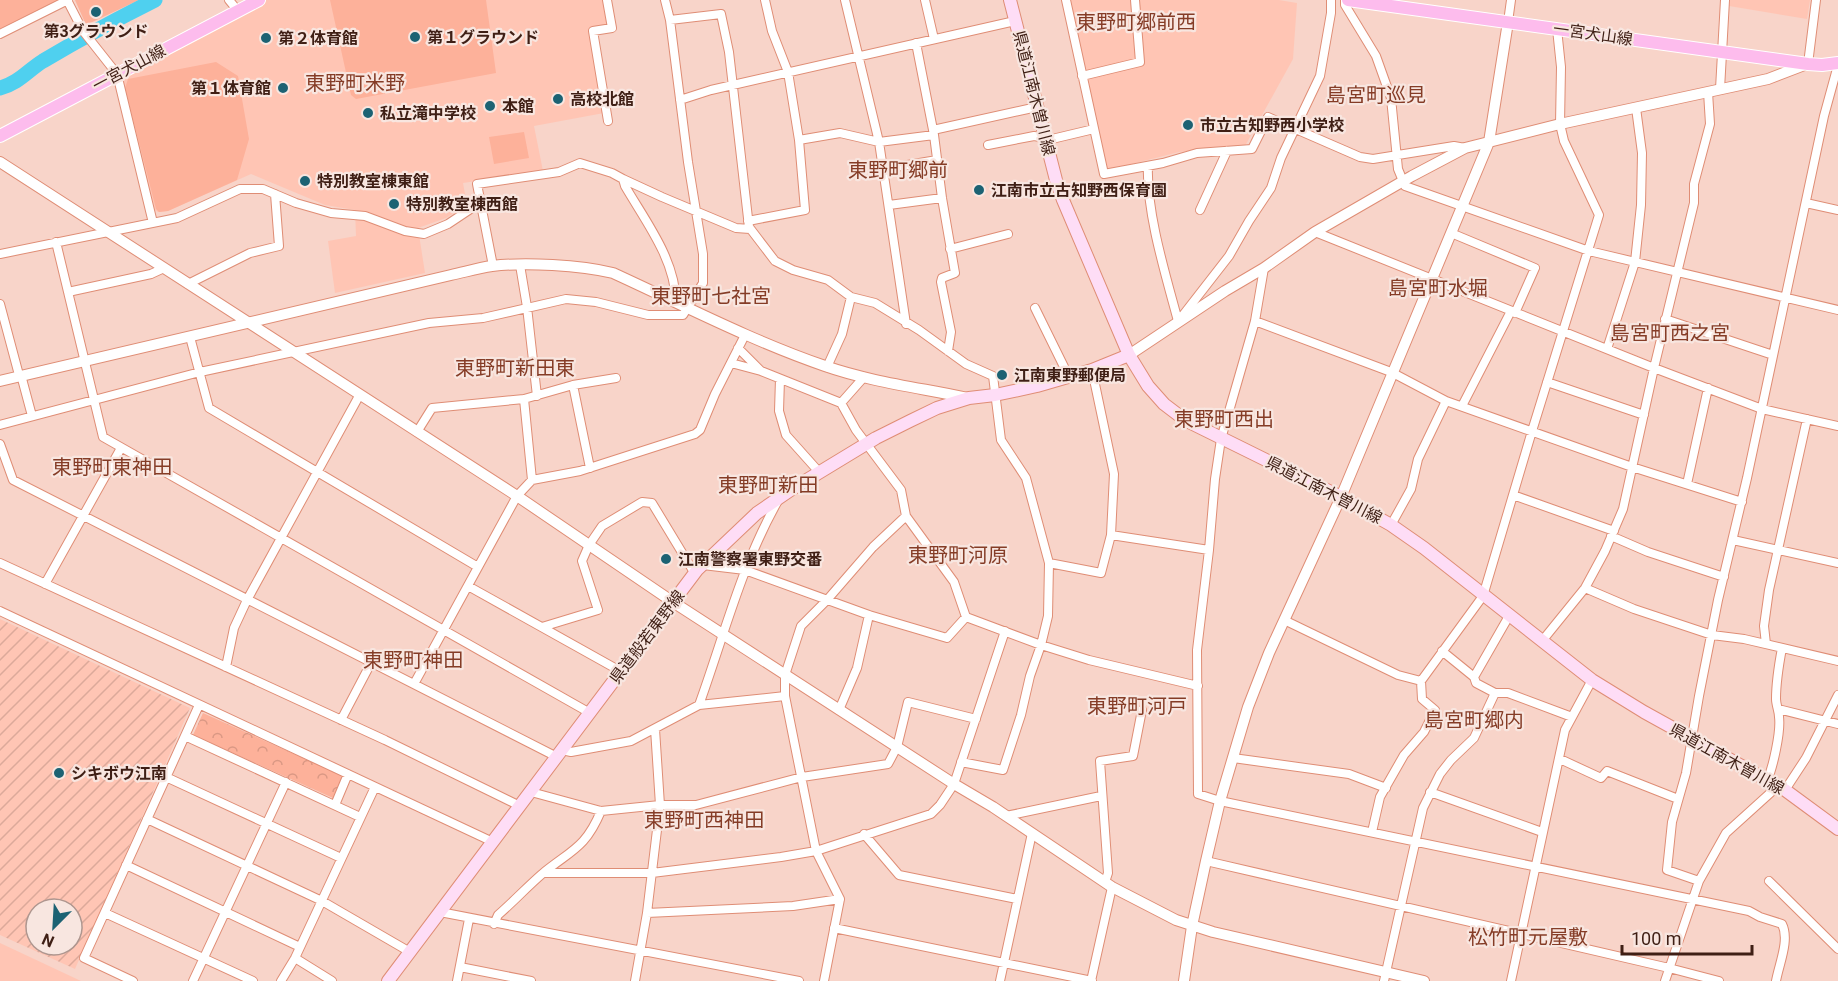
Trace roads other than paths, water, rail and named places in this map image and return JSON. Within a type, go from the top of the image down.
[{"type":"main road","name":"一宮犬山線","points":[[0,136],[259,0]]},
{"type":"main road","name":"県道江南木曽川線","points":[[1010,0],[1063,200],[1129,354],[1148,386],[1164,404],[1185,420],[1341,497],[1391,525],[1424,548],[1592,680],[1693,740],[1777,786],[1836,824]]},
{"type":"main road","name":"一宮犬山線","points":[[1346,0],[1822,65],[1837,70]]},
{"type":"main road","name":"県道般若東野線","points":[[388,981],[699,569],[757,513],[867,444],[937,408],[969,398],[995,395],[1069,377],[1129,354]]},
{"type":"street","points":[[0,34],[68,0],[84,31],[117,74],[153,223]]},
{"type":"street","points":[[229,0],[238,11]]},
{"type":"street","points":[[607,0],[612,28],[593,31],[608,121]]},
{"type":"street","points":[[0,424],[200,372],[429,323],[483,318],[566,299],[596,302],[648,315],[683,315],[703,283],[703,254],[670,20],[665,0]]},
{"type":"street","points":[[493,266],[477,184],[559,172],[580,163],[612,173],[736,228],[805,210],[799,140],[788,72],[772,31],[765,0]]},
{"type":"street","points":[[845,0],[879,142],[906,324]]},
{"type":"street","points":[[925,0],[934,39]]},
{"type":"street","points":[[1066,0],[1104,174],[1148,166],[1197,153],[1252,148],[1268,117],[1360,157],[1373,159],[1454,146],[1465,148]]},
{"type":"street","points":[[1082,76],[1140,62],[1135,0]]},
{"type":"street","points":[[1179,321],[1229,256],[1249,220],[1271,188],[1281,159],[1320,76],[1331,13],[1331,0]]},
{"type":"street","points":[[1346,0],[1345,5],[1376,56],[1391,98],[1398,169],[1405,186],[1589,251],[1838,310]]},
{"type":"street","points":[[1184,981],[1192,926],[1220,801],[1248,707],[1269,653],[1341,497],[1391,372],[1489,142],[1511,0]]},
{"type":"street","points":[[1720,89],[1725,0]]},
{"type":"street","points":[[1129,354],[1264,268],[1315,232],[1465,148],[1560,124],[1767,79],[1808,64],[1816,0]]},
{"type":"street","points":[[670,20],[721,14],[729,52],[749,225],[775,261],[793,270],[828,280],[852,297],[875,303],[919,330],[966,364],[993,376],[1001,440],[1026,478],[1049,564],[1047,616],[1041,645],[1003,770],[961,762]]},
{"type":"street","points":[[680,100],[732,85],[1016,21]]},
{"type":"street","points":[[1372,832],[1380,797],[1404,755],[1425,732],[1435,710],[1422,699],[1421,681],[1483,596],[1599,215],[1568,150],[1560,124],[1561,67],[1557,29]]},
{"type":"street","points":[[916,43],[933,132],[955,273],[942,278],[941,282],[951,332],[948,351]]},
{"type":"street","points":[[1699,881],[1667,870],[1672,822],[1693,740],[1699,696],[1724,577],[1837,70]]},
{"type":"street","points":[[1542,641],[1585,588],[1613,534],[1623,509],[1665,319],[1694,203],[1694,184],[1710,124],[1708,92]]},
{"type":"street","points":[[799,140],[840,133],[879,142],[933,132],[1037,107]]},
{"type":"street","points":[[1607,348],[1635,262],[1641,205],[1642,153],[1636,108]]},
{"type":"street","points":[[988,145],[1034,136],[1052,139],[1094,129]]},
{"type":"street","points":[[1200,210],[1227,151]]},
{"type":"street","points":[[884,169],[937,160]]},
{"type":"street","points":[[0,162],[517,496],[673,602],[1006,816],[1108,885],[1155,910],[1192,926],[1385,977],[1424,981]]},
{"type":"street","points":[[1148,166],[1159,248],[1179,321]]},
{"type":"street","points":[[623,179],[667,258],[676,285],[676,302]]},
{"type":"street","points":[[0,253],[177,218],[240,189],[263,189],[331,213],[365,216],[405,231],[424,234],[448,224],[481,202]]},
{"type":"street","points":[[188,284],[250,253],[279,246],[275,194]]},
{"type":"street","points":[[890,206],[942,198]]},
{"type":"street","points":[[1806,203],[1838,210]]},
{"type":"street","points":[[1315,232],[1762,409],[1838,426]]},
{"type":"street","points":[[1451,233],[1535,268],[1462,406]]},
{"type":"street","points":[[950,249],[1008,234]]},
{"type":"street","points":[[56,242],[103,437],[590,713]]},
{"type":"street","points":[[520,265],[537,396]]},
{"type":"street","points":[[0,381],[84,359],[190,337],[493,266],[520,265],[600,270],[613,273],[745,335],[827,367],[864,377],[969,398]]},
{"type":"street","points":[[68,292],[151,274],[164,268]]},
{"type":"street","points":[[1264,268],[1255,321],[1221,439],[1215,479],[1197,650],[1196,791],[1198,794],[1220,801],[1749,911],[1782,924],[1785,937],[1776,981]]},
{"type":"street","points":[[827,367],[842,334],[852,297]]},
{"type":"street","points":[[0,304],[3,327],[32,416]]},
{"type":"street","points":[[1035,308],[1069,377]]},
{"type":"street","points":[[1665,319],[1773,354]]},
{"type":"street","points":[[1255,321],[1391,372],[1446,401],[1632,467],[1742,502]]},
{"type":"street","points":[[414,684],[517,496],[532,480],[590,468],[695,434],[700,430],[745,335]]},
{"type":"street","points":[[190,337],[209,408],[478,567]]},
{"type":"street","points":[[738,348],[761,371]]},
{"type":"street","points":[[731,363],[761,371],[841,403],[856,430],[901,490],[906,516],[954,582],[966,617]]},
{"type":"street","points":[[1049,564],[1101,573],[1111,535],[1114,474],[1092,370]]},
{"type":"street","points":[[841,403],[864,377]]},
{"type":"street","points":[[417,432],[432,408],[524,399],[573,385],[616,378]]},
{"type":"street","points":[[780,379],[779,411],[786,435],[820,473]]},
{"type":"street","points":[[1547,382],[1644,415]]},
{"type":"street","points":[[573,385],[590,468]]},
{"type":"street","points":[[1688,483],[1708,388]]},
{"type":"street","points":[[226,666],[234,627],[247,600],[359,396]]},
{"type":"street","points":[[524,399],[532,480]]},
{"type":"street","points":[[1391,525],[1411,489],[1418,459],[1446,401]]},
{"type":"street","points":[[1766,644],[1764,626],[1769,590],[1807,419]]},
{"type":"street","points":[[0,444],[13,480],[371,663],[560,754],[631,741],[699,705],[785,696]]},
{"type":"street","points":[[45,584],[121,448]]},
{"type":"street","points":[[1513,495],[1613,534],[1648,552],[1724,577]]},
{"type":"street","points":[[699,705],[745,570],[764,526],[781,497]]},
{"type":"street","points":[[542,627],[598,610],[582,561],[589,545],[602,526],[642,502],[652,503],[699,569],[745,570],[869,615],[946,638],[966,617]]},
{"type":"street","points":[[824,981],[840,899],[816,851],[785,696],[785,675],[801,626],[873,547],[906,516]]},
{"type":"street","points":[[1111,535],[1209,550]]},
{"type":"street","points":[[1733,540],[1838,562]]},
{"type":"street","points":[[0,563],[226,666],[520,806]]},
{"type":"street","points":[[468,586],[622,672]]},
{"type":"street","points":[[1585,588],[1634,609],[1712,635],[1744,639],[1838,661]]},
{"type":"street","points":[[0,611],[493,842]]},
{"type":"street","points":[[839,710],[857,668],[869,615]]},
{"type":"street","points":[[1474,677],[1509,616]]},
{"type":"street","points":[[966,617],[1089,660],[1198,686]]},
{"type":"street","points":[[1284,620],[1398,675],[1421,681]]},
{"type":"street","points":[[544,873],[652,873],[816,851],[931,814],[954,784],[1005,631]]},
{"type":"street","points":[[1777,786],[1773,768],[1780,717],[1776,685],[1782,648]]},
{"type":"street","points":[[1442,651],[1474,677],[1476,683],[1495,693],[1508,693],[1572,717]]},
{"type":"street","points":[[341,720],[371,663]]},
{"type":"street","points":[[1511,981],[1565,730],[1592,680]]},
{"type":"street","points":[[1385,977],[1423,808],[1440,774],[1451,759],[1474,738],[1495,693]]},
{"type":"street","points":[[1665,981],[1699,881],[1726,834],[1806,758],[1838,695]]},
{"type":"street","points":[[531,792],[601,811],[660,805],[696,805],[802,777],[888,764],[897,747],[908,702],[976,719]]},
{"type":"street","points":[[133,981],[84,958],[200,705]]},
{"type":"street","points":[[1778,709],[1838,724]]},
{"type":"street","points":[[834,928],[1091,981],[1108,885],[1100,761],[1132,756],[1142,710]]},
{"type":"street","points":[[635,981],[647,913],[660,805],[655,729]]},
{"type":"street","points":[[185,736],[360,817]]},
{"type":"street","points":[[1233,758],[1349,774],[1386,788]]},
{"type":"street","points":[[1560,759],[1601,778],[1607,771],[1678,799]]},
{"type":"street","points":[[335,804],[348,774]]},
{"type":"street","points":[[166,777],[341,858]]},
{"type":"street","points":[[193,981],[286,782]]},
{"type":"street","points":[[281,981],[300,947],[375,787]]},
{"type":"street","points":[[1430,792],[1542,832]]},
{"type":"street","points":[[1006,816],[1101,796]]},
{"type":"street","points":[[494,924],[498,915],[544,873],[579,847],[593,830],[601,811]]},
{"type":"street","points":[[147,819],[322,901],[410,952]]},
{"type":"street","points":[[1000,981],[1032,833]]},
{"type":"street","points":[[864,834],[899,875],[1017,899]]},
{"type":"street","points":[[1206,861],[1719,981]]},
{"type":"street","points":[[126,865],[300,947]]},
{"type":"street","points":[[1769,881],[1836,943]]},
{"type":"street","points":[[647,913],[782,907],[840,899]]},
{"type":"street","points":[[440,912],[799,981]]},
{"type":"street","points":[[105,913],[253,981]]},
{"type":"street","points":[[457,981],[469,919]]},
{"type":"street","points":[[295,957],[332,981]]},
{"type":"street","points":[[460,967],[531,981]]},
{"type":"waterway","points":[[0,88],[18,80],[43,61],[71,45],[155,0]]},
{"type":"place","name":"第3グラウンド","points":[[96,12]]},
{"type":"place","name":"第１グラウンド","points":[[415,37]]},
{"type":"place","name":"第２体育館","points":[[266,38]]},
{"type":"place","name":"第１体育館","points":[[283,88]]},
{"type":"place","name":"高校北館","points":[[558,99]]},
{"type":"place","name":"本館","points":[[490,106]]},
{"type":"place","name":"私立滝中学校","points":[[368,113]]},
{"type":"place","name":"市立古知野西小学校","points":[[1188,125]]},
{"type":"place","name":"特別教室棟東館","points":[[305,181]]},
{"type":"place","name":"江南市立古知野西保育園","points":[[979,190]]},
{"type":"place","name":"特別教室棟西館","points":[[394,204]]},
{"type":"place","name":"江南東野郵便局","points":[[1002,375]]},
{"type":"place","name":"江南警察署東野交番","points":[[666,559]]},
{"type":"place","name":"シキボウ江南","points":[[59,773]]},
{"type":"district","name":"東野町郷前西","points":[[1136,22]]},
{"type":"district","name":"東野町米野","points":[[355,83]]},
{"type":"district","name":"島宮町巡見","points":[[1376,95]]},
{"type":"district","name":"東野町郷前","points":[[898,170]]},
{"type":"district","name":"島宮町水堀","points":[[1438,288]]},
{"type":"district","name":"東野町七社宮","points":[[711,296]]},
{"type":"district","name":"島宮町西之宮","points":[[1670,333]]},
{"type":"district","name":"東野町新田東","points":[[515,368]]},
{"type":"district","name":"東野町西出","points":[[1224,419]]},
{"type":"district","name":"東野町東神田","points":[[112,467]]},
{"type":"district","name":"東野町新田","points":[[768,485]]},
{"type":"district","name":"東野町河原","points":[[958,555]]},
{"type":"district","name":"東野町神田","points":[[413,660]]},
{"type":"district","name":"東野町河戸","points":[[1137,706]]},
{"type":"district","name":"島宮町郷内","points":[[1474,720]]},
{"type":"district","name":"東野町西神田","points":[[704,820]]},
{"type":"district","name":"松竹町元屋敷","points":[[1528,937]]}]
